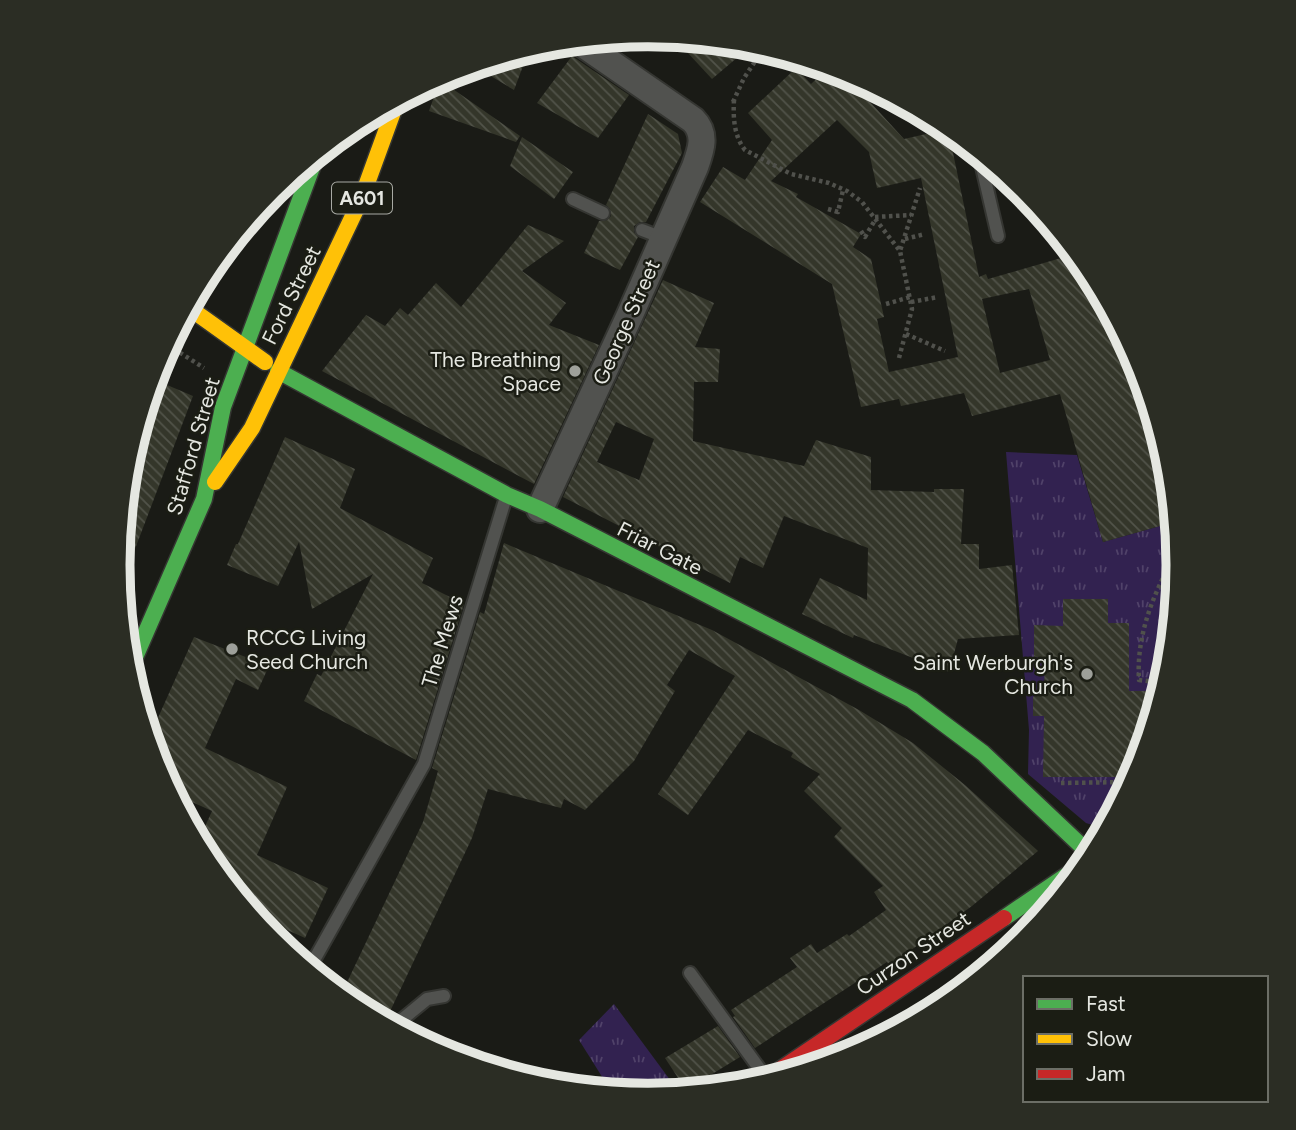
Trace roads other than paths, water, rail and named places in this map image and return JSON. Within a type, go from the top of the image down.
[{"type":"street","name":"George Street","points":[[540,509],[652,234],[695,167],[702,143],[702,132],[693,120],[592,51]]},
{"type":"street","name":"Ford Street","points":[[204,499],[252,428],[362,197],[392,116]]},
{"type":"street","name":"Ford Street","points":[[244,347],[301,182]]},
{"type":"street","name":"Friar Gate","points":[[196,313],[278,371],[507,495],[540,509],[912,700],[969,743],[1082,847]]},
{"type":"street","name":"Stafford Street","points":[[138,651],[204,499],[223,407],[244,347]]},
{"type":"street","name":"Curzon Street","points":[[790,1063],[1059,879]]},
{"type":"lane","points":[[983,171],[998,236]]},
{"type":"lane","points":[[573,199],[603,213]]},
{"type":"lane","name":"The Mews","points":[[314,960],[424,764],[507,495]]},
{"type":"lane","points":[[690,973],[758,1071]]},
{"type":"lane","points":[[402,1020],[427,999],[444,996]]},
{"type":"place","name":"The Breathing Space","points":[[575,371]]},
{"type":"place","name":"RCCG Living Seed Church","points":[[232,649]]},
{"type":"place","name":"Saint Werburgh's Church","points":[[1087,674]]}]
